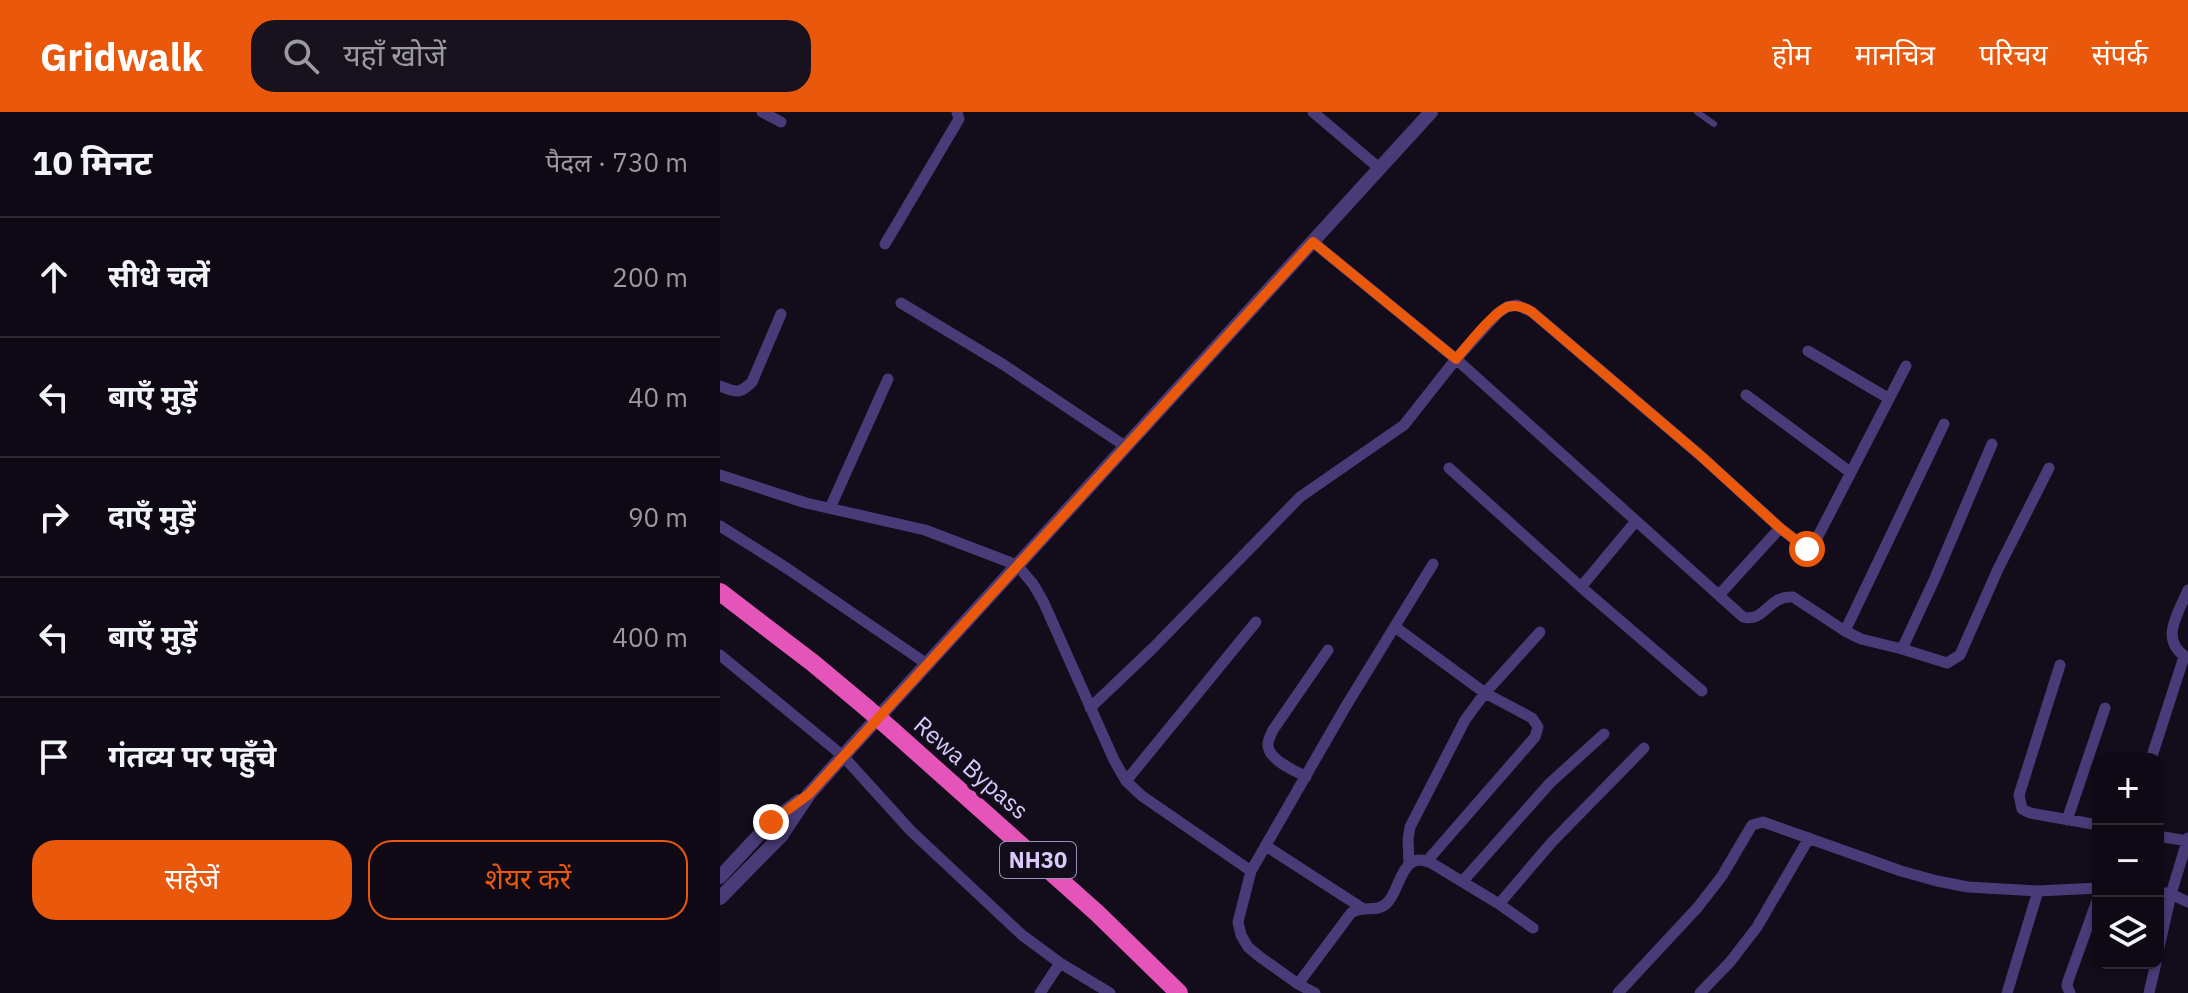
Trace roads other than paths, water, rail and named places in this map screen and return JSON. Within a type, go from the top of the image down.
[{"type":"highway","name":"Rewa Bypass","points":[[720,592],[868,709],[1097,913],[1179,993]]},
{"type":"street","points":[[762,112],[781,122]]},
{"type":"street","points":[[885,244],[959,119],[957,112]]},
{"type":"street","points":[[1313,112],[1379,168]]},
{"type":"street","points":[[720,898],[781,836],[809,794],[843,756],[1431,112]]},
{"type":"street","points":[[1313,242],[1456,359],[1743,617],[1756,618],[1776,599],[1793,597],[1861,639],[1947,663],[1960,655],[1998,569],[2049,468]]},
{"type":"street","points":[[901,303],[1004,365],[1125,446]]},
{"type":"street","points":[[1090,708],[1300,497],[1404,425],[1456,359],[1507,307],[1525,307],[1556,331],[1804,548],[1810,548],[1906,366]]},
{"type":"street","points":[[720,386],[735,392],[744,390],[752,382],[781,314]]},
{"type":"street","points":[[1808,351],[1888,398]]},
{"type":"street","points":[[830,508],[888,379]]},
{"type":"street","points":[[1746,395],[1850,472]]},
{"type":"street","points":[[1845,631],[1944,424]]},
{"type":"street","points":[[1902,649],[1992,444]]},
{"type":"street","points":[[1449,468],[1702,691]]},
{"type":"street","points":[[720,475],[806,503],[925,530],[1017,565],[1043,601],[1126,781],[1142,796],[1251,871]]},
{"type":"street","points":[[1581,587],[1636,521]]},
{"type":"street","points":[[720,526],[927,664]]},
{"type":"street","points":[[1719,595],[1780,528]]},
{"type":"street","points":[[1315,993],[1260,957],[1248,947],[1241,935],[1238,922],[1251,871],[1433,564]]},
{"type":"street","points":[[2153,753],[2186,658],[2171,637],[2172,626],[2188,590]]},
{"type":"street","points":[[1126,781],[1256,622]]},
{"type":"street","points":[[1395,627],[1485,693],[1532,718],[1538,727],[1535,737],[1427,861]]},
{"type":"street","points":[[1298,984],[1351,913],[1388,902],[1409,863],[1408,840],[1415,816],[1465,720],[1540,632]]},
{"type":"street","points":[[1306,777],[1276,759],[1268,743],[1273,730],[1328,650]]},
{"type":"street","points":[[720,655],[843,756],[911,831],[1022,935],[1060,963],[1110,993]]},
{"type":"street","points":[[2060,665],[2019,795],[2022,809],[2030,813],[2092,824]]},
{"type":"street","points":[[2067,820],[2105,708]]},
{"type":"street","points":[[1462,882],[1550,783],[1604,734]]},
{"type":"street","points":[[1499,904],[1552,842],[1644,748]]},
{"type":"street","points":[[720,877],[771,822],[809,794]]},
{"type":"street","points":[[1618,993],[1698,907],[1722,876],[1752,825],[1763,822],[1937,881],[1968,887],[2038,891],[2092,888]]},
{"type":"street","points":[[2164,837],[2188,840],[2164,893],[2188,902]]},
{"type":"street","points":[[1700,993],[1730,962],[1757,927],[1809,838]]},
{"type":"street","points":[[1266,846],[1362,908]]},
{"type":"street","points":[[1409,863],[1427,861],[1533,928]]},
{"type":"street","points":[[2007,993],[2038,891]]},
{"type":"street","points":[[2070,993],[2068,981],[2092,915]]},
{"type":"street","points":[[1040,993],[1060,963]]},
{"type":"street","points":[[2149,993],[2155,969]]},
{"type":"lane","points":[[1697,112],[1714,124]]}]
